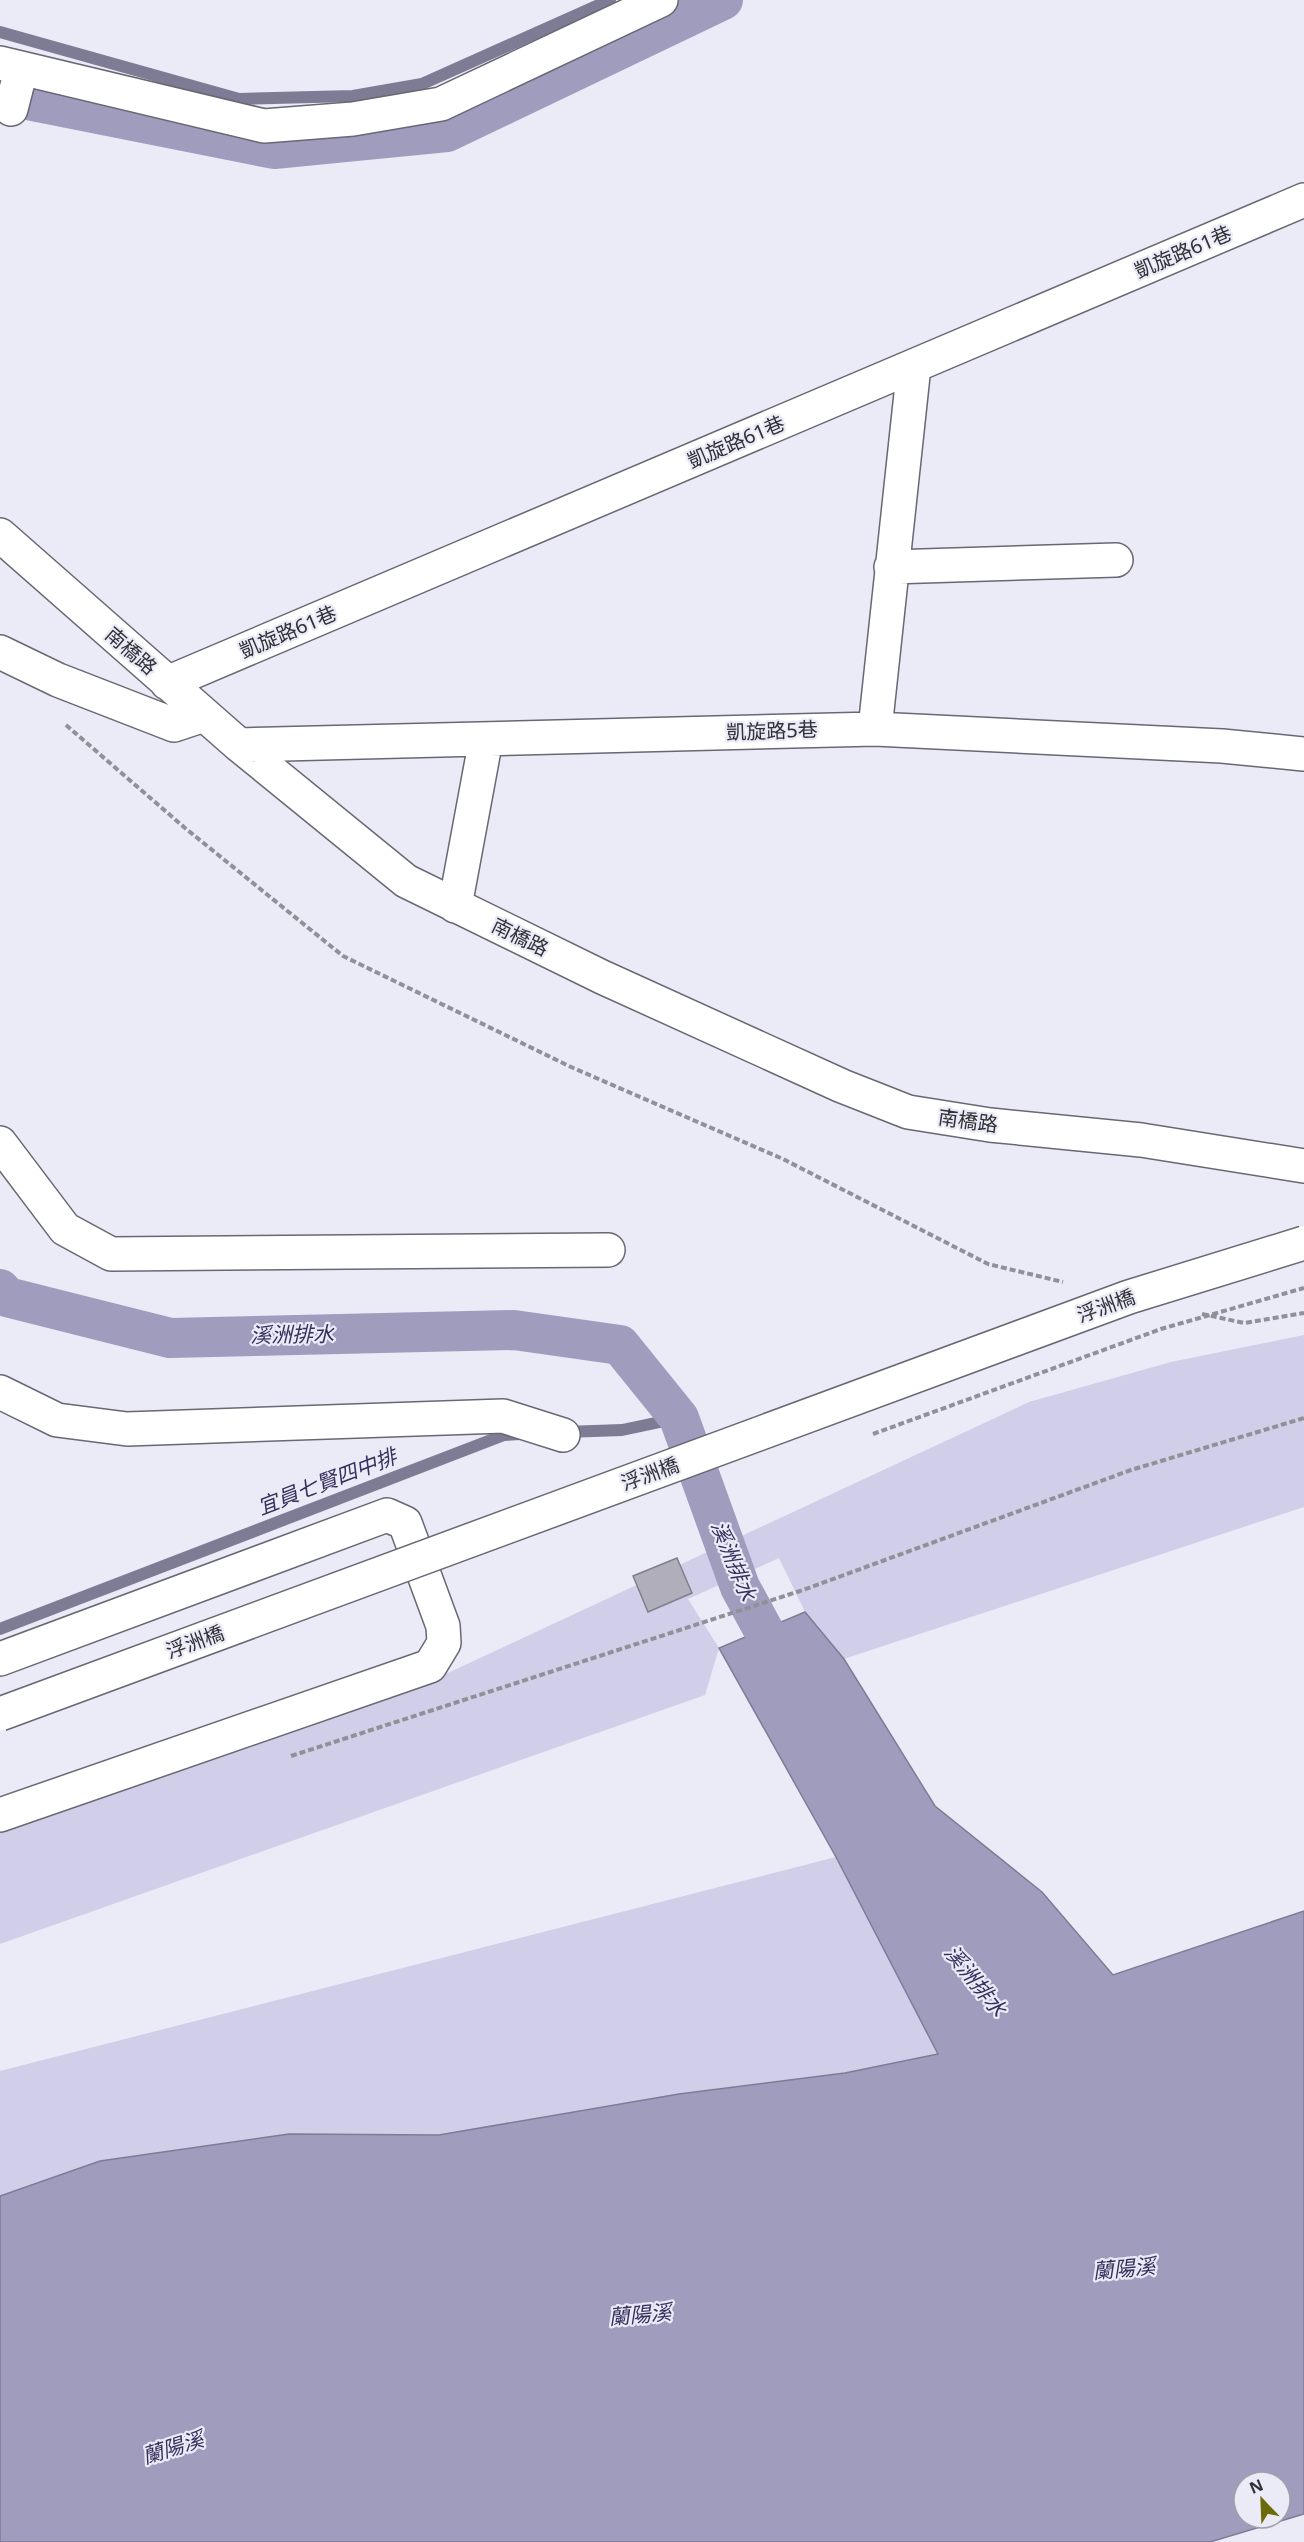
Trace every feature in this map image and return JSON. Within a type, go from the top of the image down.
[{"type":"street","points":[[11,109],[11,67],[264,126],[353,119],[441,104],[661,0]]},
{"type":"street","name":"凱旋路61巷","points":[[167,683],[1304,200]]},
{"type":"street","points":[[875,729],[914,366]]},
{"type":"street","name":"南橋路","points":[[0,535],[239,745],[406,881],[455,906],[613,982],[842,1086],[908,1112],[990,1125],[1142,1140],[1304,1166]]},
{"type":"street","points":[[891,567],[1116,560]]},
{"type":"street","points":[[0,652],[58,680],[174,725],[204,715]]},
{"type":"street","name":"凱旋路5巷","points":[[239,745],[875,729],[1222,746],[1304,754]]},
{"type":"street","points":[[455,906],[486,739]]},
{"type":"street","name":"南橋路","points":[[1142,1140],[1304,1144]]},
{"type":"street","points":[[0,1143],[65,1229],[111,1254],[608,1250]]},
{"type":"street","name":"浮洲橋","points":[[0,1714],[1118,1301],[1304,1243]]},
{"type":"street","points":[[0,1392],[57,1420],[127,1429],[503,1416],[563,1435]]},
{"type":"street","points":[[0,1659],[387,1515],[405,1523],[442,1626],[444,1643],[430,1666],[0,1815]]},
{"type":"path","points":[[62,721],[185,828],[343,956],[571,1067],[783,1159],[988,1264],[1069,1283]]},
{"type":"path","points":[[1197,1313],[1244,1323],[1304,1313]]},
{"type":"path","points":[[285,1758],[748,1609],[1131,1470],[1304,1418]]},
{"type":"shaded area","points":[[1304,1335],[1304,1507],[844,1659],[805,1612],[779,1558],[688,1599],[719,1648],[705,1695],[0,1944],[0,1828],[450,1672],[1029,1402],[1171,1362]]},
{"type":"shaded area","points":[[836,1857],[938,2055],[845,2073],[679,2094],[439,2135],[289,2134],[100,2161],[0,2196],[0,2071]]},
{"type":"water","name":"蘭陽溪","points":[[805,1612],[844,1659],[935,1806],[1042,1892],[1113,1975],[1304,1911],[1304,2514],[1292,2518],[1292,2470],[1232,2470],[1232,2530],[1250,2530],[1210,2542],[0,2542],[0,2196],[100,2161],[289,2134],[439,2135],[679,2094],[845,2073],[938,2054],[836,1857],[719,1648]]},
{"type":"building","points":[[677,1558],[692,1593],[648,1612],[633,1576]]},
{"type":"waterway","points":[[0,32],[239,99],[353,96],[422,84],[610,0]]},
{"type":"waterway","points":[[0,92],[27,100],[274,149],[447,132],[723,0]]},
{"type":"waterway","name":"溪洲排水","points":[[0,1289],[7,1297],[170,1338],[514,1330],[620,1345],[679,1418],[740,1587],[790,1679]]},
{"type":"waterway","name":"宜員七賢四中排","points":[[565,1432],[622,1430],[679,1418]]},
{"type":"waterway","name":"宜員七賢四中排","points":[[0,1629],[504,1435],[520,1434]]}]
